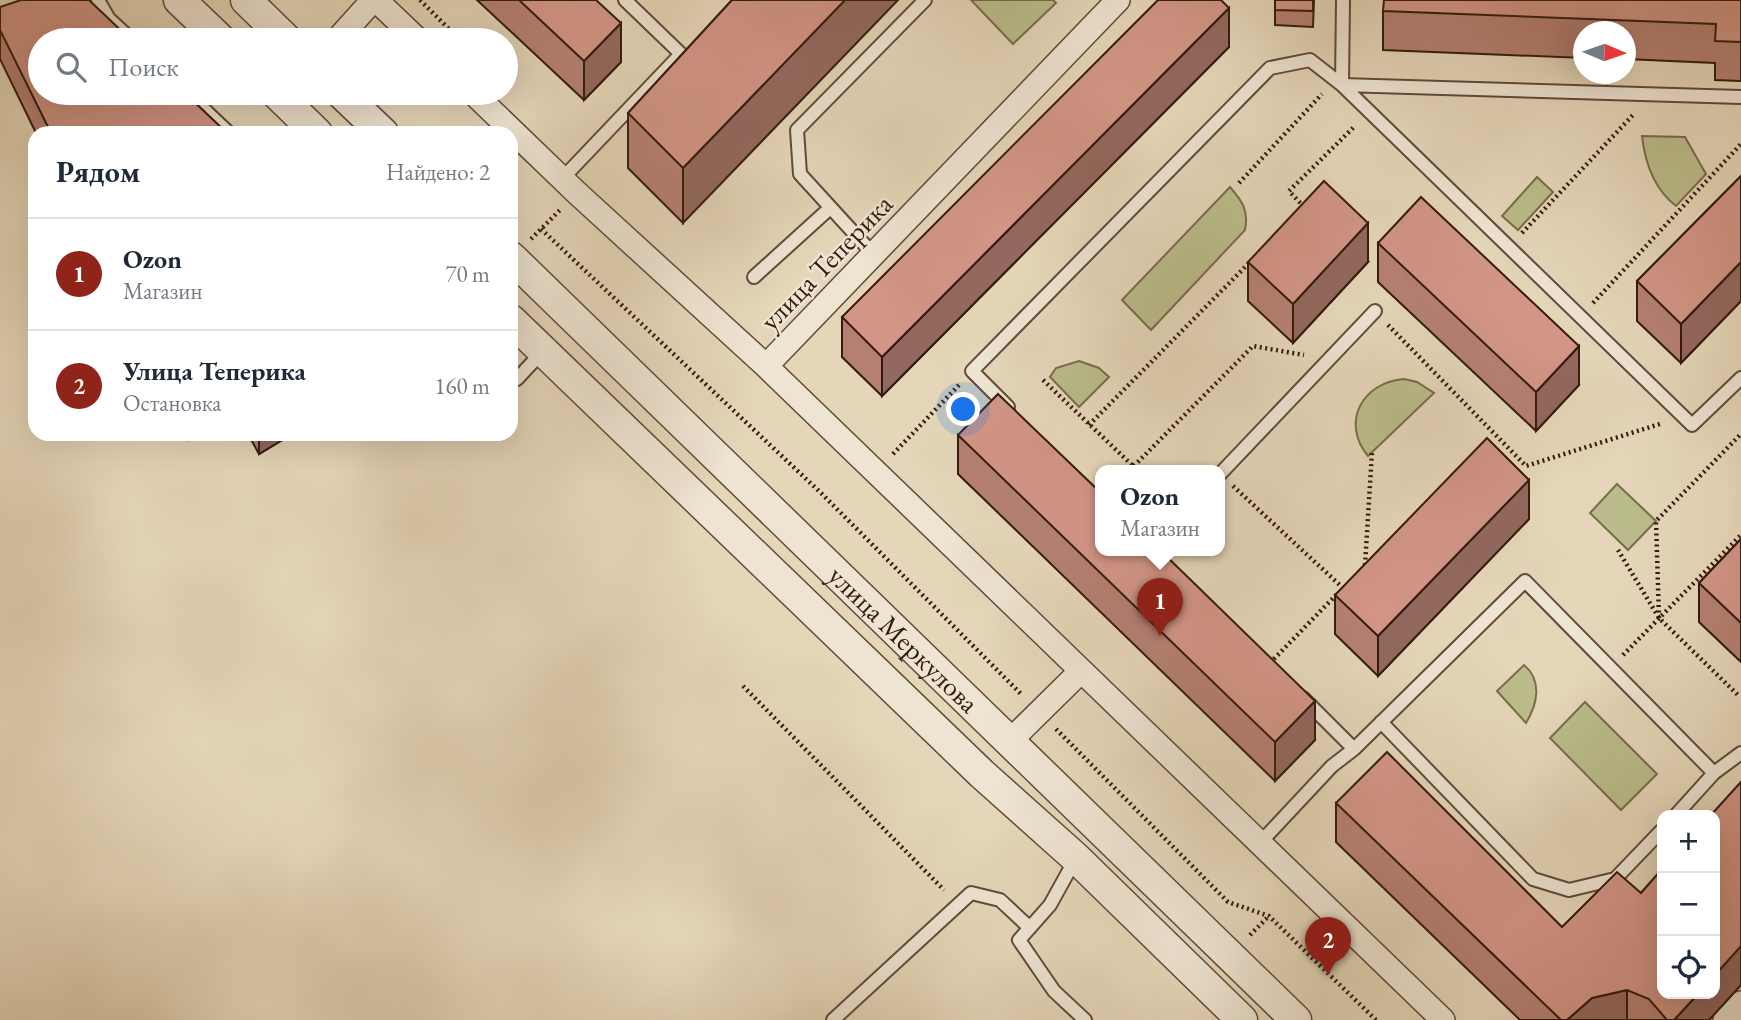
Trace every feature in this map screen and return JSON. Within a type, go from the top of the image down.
[{"type":"street","points":[[179,0],[208,28]]},
{"type":"street","points":[[246,0],[275,28]]},
{"type":"street","points":[[348,28],[374,0],[405,28]]},
{"type":"street","name":"улица Теперика","points":[[518,136],[766,366],[1118,0]]},
{"type":"street","points":[[288,105],[310,126]]},
{"type":"street","points":[[354,105],[376,126]]},
{"type":"street","name":"улица Теперика","points":[[485,105],[507,126]]},
{"type":"street","name":"улица Меркулова","points":[[518,264],[1296,1020]]},
{"type":"street","name":"улица Меркулова","points":[[518,327],[982,774],[1076,858],[1242,1020]]},
{"type":"street","points":[[766,366],[1443,1020]]},
{"type":"street","points":[[1010,741],[1081,671]]},
{"type":"street","points":[[1725,1020],[1741,1003]]},
{"type":"lane","points":[[98,0],[109,19],[119,28]]},
{"type":"lane","points":[[562,179],[681,54],[625,0]]},
{"type":"lane","points":[[874,255],[800,174],[797,130],[925,0]]},
{"type":"lane","points":[[1339,83],[1343,0]]},
{"type":"lane","points":[[1021,420],[972,371],[1270,68],[1310,60],[1369,111],[1692,425],[1741,379]]},
{"type":"lane","points":[[1339,83],[1741,97]]},
{"type":"lane","points":[[200,105],[222,126]]},
{"type":"lane","points":[[754,277],[830,208]]},
{"type":"lane","points":[[1225,469],[1375,312]]},
{"type":"lane","points":[[518,378],[543,351]]},
{"type":"lane","points":[[1259,844],[1332,766],[1354,749],[1525,581],[1714,774]]},
{"type":"lane","points":[[1269,664],[1354,749]]},
{"type":"lane","points":[[1381,722],[1533,878],[1569,890],[1615,879],[1657,835]]},
{"type":"lane","points":[[1681,810],[1714,774],[1741,753]]},
{"type":"lane","points":[[1076,858],[1050,905],[1019,940],[1054,991],[1085,1020]]},
{"type":"lane","points":[[833,1020],[971,893],[1000,900],[1030,928]]},
{"type":"path","points":[[420,0],[448,28]]},
{"type":"path","points":[[1239,183],[1339,83]]},
{"type":"path","points":[[1509,247],[1653,93]]},
{"type":"path","points":[[1304,207],[1289,191],[1369,111]]},
{"type":"path","points":[[1581,316],[1741,144]]},
{"type":"path","points":[[541,229],[821,493],[1228,902],[1269,916],[1376,1020]]},
{"type":"path","points":[[1089,425],[1255,257]]},
{"type":"path","points":[[1375,312],[1526,466],[1684,416]]},
{"type":"path","points":[[1134,465],[1253,346],[1329,360]]},
{"type":"path","points":[[876,472],[972,371]]},
{"type":"path","points":[[1043,380],[1128,465]]},
{"type":"path","points":[[1484,442],[1493,432]]},
{"type":"path","points":[[1659,618],[1656,521],[1741,434]]},
{"type":"path","points":[[1365,565],[1372,452]]},
{"type":"path","points":[[1225,479],[1343,588]]},
{"type":"path","points":[[1611,668],[1741,535]]},
{"type":"path","points":[[1618,550],[1659,618],[1739,696]]},
{"type":"path","points":[[1357,573],[1374,555]]},
{"type":"path","points":[[1269,664],[1350,580]]},
{"type":"path","points":[[743,686],[958,905]]},
{"type":"green space","points":[[971,0],[1053,0],[1056,3],[1013,44]]},
{"type":"green space","points":[[1642,136],[1685,137],[1706,174],[1676,206],[1662,192],[1652,175]]},
{"type":"green space","points":[[1537,177],[1553,192],[1518,230],[1502,216]]},
{"type":"green space","points":[[1230,187],[1244,206],[1245,230],[1151,330],[1122,300]]},
{"type":"green space","points":[[1079,361],[1099,368],[1109,377],[1079,407],[1050,377],[1056,368]]},
{"type":"green space","points":[[1404,379],[1417,382],[1434,393],[1368,456],[1356,430],[1356,417],[1360,406],[1377,388]]},
{"type":"green space","points":[[1617,484],[1656,521],[1628,550],[1590,513]]},
{"type":"green space","points":[[1524,665],[1534,678],[1536,686],[1533,709],[1526,723],[1497,691]]},
{"type":"green space","points":[[1585,702],[1657,774],[1621,810],[1550,738]]},
{"type":"building","points":[[21,0],[89,0],[118,28],[28,28],[28,87],[0,30],[0,7]]},
{"type":"building","points":[[519,0],[596,0],[621,23],[584,61]]},
{"type":"building","points":[[732,0],[845,0],[683,168],[628,113]]},
{"type":"building","points":[[1158,0],[1221,0],[1229,8],[882,357],[842,317]]},
{"type":"building","points":[[1275,0],[1313,0],[1313,11],[1275,10]]},
{"type":"building","points":[[1384,0],[1741,0],[1741,42],[1715,41],[1716,24],[1383,11]]},
{"type":"building","points":[[37,105],[198,105],[220,126],[48,126]]},
{"type":"building","points":[[1741,176],[1741,262],[1681,324],[1637,281]]},
{"type":"building","points":[[1324,181],[1368,223],[1293,304],[1248,262]]},
{"type":"building","points":[[1421,197],[1579,346],[1536,392],[1378,243]]},
{"type":"building","points":[[998,394],[1095,487],[1095,556],[1166,556],[1315,701],[1275,742],[958,435]]},
{"type":"building","points":[[1487,438],[1529,480],[1378,636],[1335,595]]},
{"type":"building","points":[[1741,539],[1741,623],[1699,583]]},
{"type":"building","points":[[1387,752],[1562,927],[1617,872],[1641,893],[1657,875],[1657,999],[1693,999],[1674,1020],[1667,1020],[1649,999],[1627,990],[1592,998],[1567,1020],[1561,1020],[1336,803]]},
{"type":"building","points":[[1741,782],[1741,946],[1720,969],[1720,810],[1716,810]]},
{"type":"place","name":"Ozon","points":[[1160,636]]},
{"type":"place","name":"Улица Теперика","points":[[1328,975]]}]
